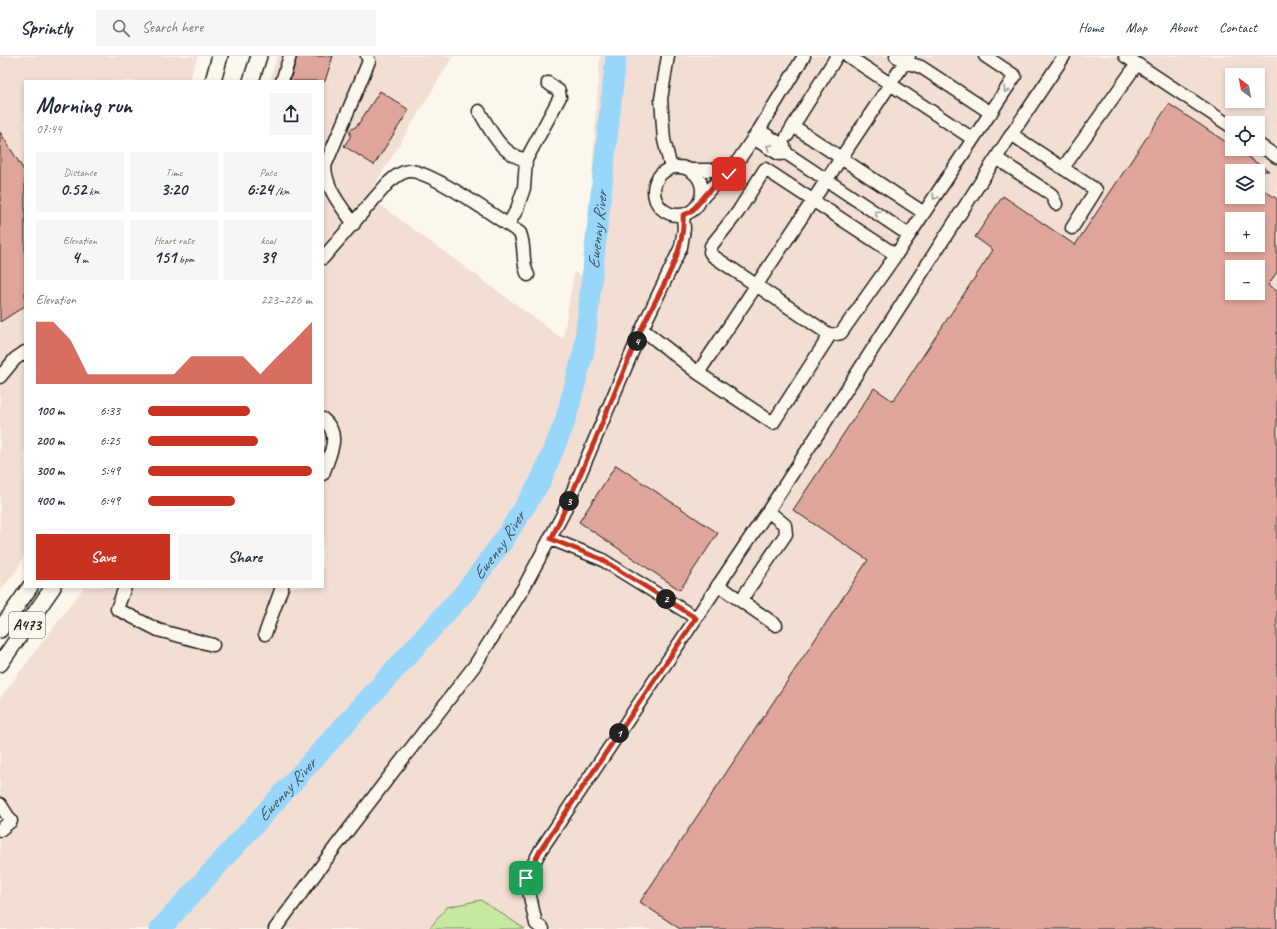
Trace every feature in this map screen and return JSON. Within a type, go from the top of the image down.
[{"type":"main road","points":[[213,80],[220,56]]},
{"type":"main road","points":[[251,80],[259,56]]},
{"type":"main road","name":"A473","points":[[0,630],[29,588]]},
{"type":"main road","name":"A473","points":[[0,664],[52,588]]},
{"type":"street","points":[[282,80],[290,56]]},
{"type":"street","points":[[354,224],[330,189],[325,175],[325,166],[327,149],[369,61],[367,56]]},
{"type":"street","points":[[668,56],[661,99],[664,140],[671,168]]},
{"type":"street","points":[[735,165],[713,170],[671,168],[659,176],[653,190],[654,198],[662,210],[676,216],[691,212],[715,184],[729,174],[756,134],[804,56]]},
{"type":"street","points":[[837,56],[790,131],[841,158],[924,212]]},
{"type":"street","points":[[848,56],[973,139]]},
{"type":"street","points":[[896,255],[765,169],[738,212],[711,246],[710,252],[713,256],[830,335],[841,333],[896,255],[1015,76],[985,56]]},
{"type":"street","points":[[543,929],[536,924],[526,878],[540,851],[768,511],[1011,134],[1064,56]]},
{"type":"street","points":[[1125,56],[1225,122]]},
{"type":"street","points":[[698,373],[890,85],[904,58],[921,67],[991,113]]},
{"type":"street","points":[[1063,168],[1137,64]]},
{"type":"street","points":[[508,225],[517,209],[524,188],[526,160],[560,97],[559,91],[548,83]]},
{"type":"street","points":[[479,111],[505,150],[519,158],[526,160]]},
{"type":"street","points":[[756,134],[779,154],[786,153],[909,235]]},
{"type":"street","points":[[1011,134],[1096,190],[1072,228]]},
{"type":"street","points":[[1265,149],[1277,157]]},
{"type":"street","points":[[996,158],[1051,194],[1056,204]]},
{"type":"street","points":[[690,170],[701,182],[701,199]]},
{"type":"street","points":[[324,257],[388,183],[398,175],[405,172],[423,173],[435,179],[520,233],[524,242],[524,268],[528,275]]},
{"type":"street","points":[[275,929],[475,665],[524,587],[551,539],[642,329],[681,247],[684,229],[683,215]]},
{"type":"street","points":[[642,329],[698,373],[773,423],[830,335]]},
{"type":"street","points":[[0,377],[15,359],[24,353]]},
{"type":"street","points":[[324,420],[330,425],[334,433],[330,455],[324,471]]},
{"type":"street","points":[[741,600],[786,534],[785,525],[768,511]]},
{"type":"street","points":[[551,539],[601,559],[696,618]]},
{"type":"street","points":[[718,585],[776,625]]},
{"type":"street","points":[[125,588],[117,609],[158,630],[213,646]]},
{"type":"street","points":[[265,634],[282,588]]},
{"type":"street","points":[[0,804],[11,821],[0,830]]},
{"type":"shaded area","points":[[0,56],[198,56],[189,80],[24,80],[24,555],[17,570],[0,591]]},
{"type":"shaded area","points":[[277,56],[453,56],[368,196],[563,339],[574,272],[585,277],[600,56],[1277,56],[1277,929],[0,929],[0,698],[83,588],[324,588],[324,80],[270,80]]},
{"type":"green space","points":[[481,900],[525,929],[429,929],[447,907]]},
{"type":"building","points":[[297,56],[333,56],[325,81],[290,80]]},
{"type":"building","points":[[380,91],[409,110],[374,165],[344,146],[350,137],[350,130],[357,126]]},
{"type":"building","points":[[1169,104],[1225,141],[1225,156],[1246,156],[1258,164],[1225,164],[1225,204],[1265,204],[1265,191],[1277,199],[1277,272],[1268,285],[1277,291],[1277,929],[680,929],[640,902],[868,560],[793,510],[874,388],[893,401],[993,250],[975,237],[1003,196],[1075,245]]},
{"type":"building","points":[[0,132],[24,170],[24,307],[0,322]]},
{"type":"building","points":[[616,465],[718,533],[680,590],[579,522]]},
{"type":"waterway","name":"Ewenny River","points":[[160,929],[465,592],[503,541],[540,482],[565,422],[584,350],[616,56]]},
{"type":"route","points":[[526,878],[540,851],[696,618],[601,559],[551,539],[655,299],[681,247],[684,229],[683,215],[691,212],[715,184],[729,174]]}]
